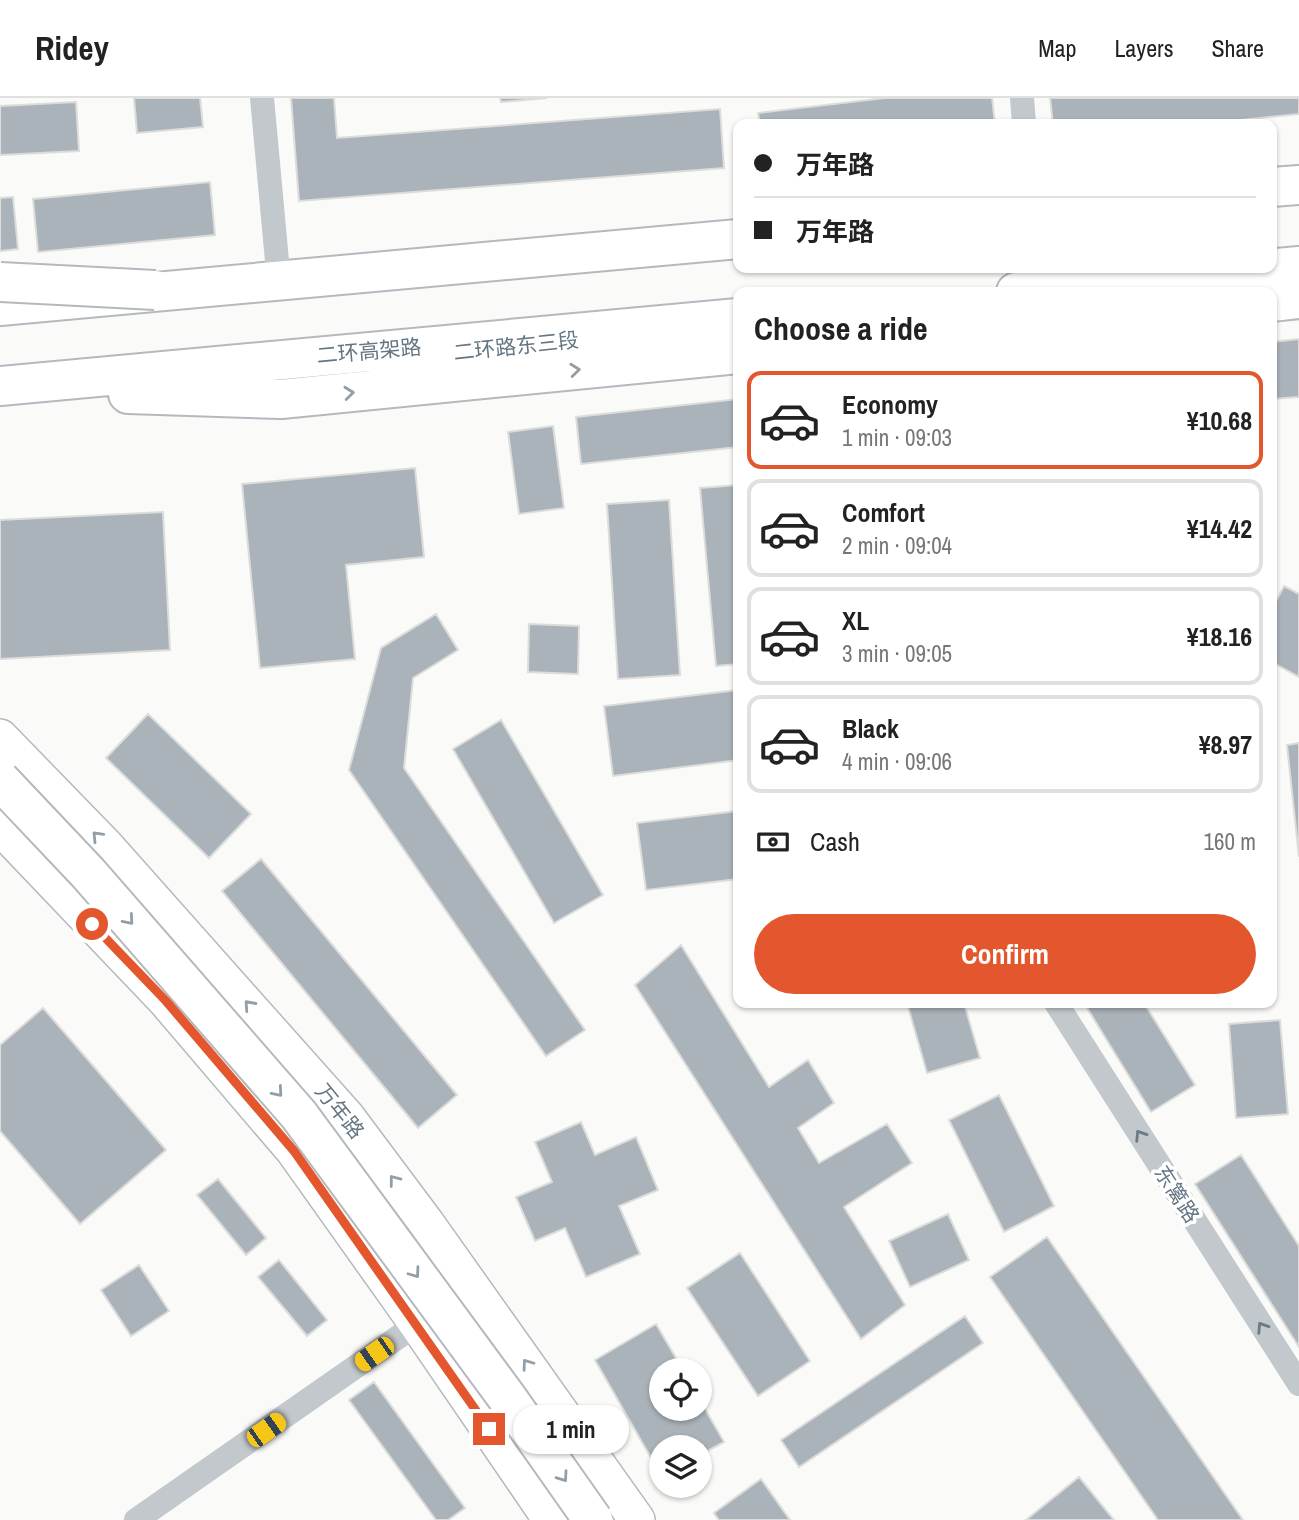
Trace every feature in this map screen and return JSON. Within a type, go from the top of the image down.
[{"type":"highway","points":[[0,306],[733,239]]},
{"type":"highway","points":[[1277,268],[1299,266]]},
{"type":"highway","points":[[1070,287],[1223,273]]},
{"type":"highway","points":[[0,282],[155,290]]},
{"type":"highway","points":[[1277,301],[1299,299]]},
{"type":"highway","name":"二环高架路","points":[[0,386],[733,318]]},
{"type":"highway","points":[[52,391],[281,399],[733,354]]},
{"type":"highway","points":[[0,780],[88,873],[299,1115],[508,1399],[593,1520]]},
{"type":"main road","points":[[0,296],[733,228]]},
{"type":"main road","points":[[1185,287],[1299,279]]},
{"type":"main road","name":"二环路东三段","points":[[0,396],[733,324]]},
{"type":"main road","name":"万年路","points":[[0,737],[106,845],[347,1117],[427,1224],[637,1520]]},
{"type":"main road","points":[[0,827],[166,1001],[294,1151],[551,1520]]},
{"type":"main road","points":[[518,1471],[509,1442],[513,1426],[523,1414],[543,1410],[554,1412],[574,1430]]},
{"type":"street","points":[[261,98],[278,272]]},
{"type":"street","points":[[1022,98],[1024,119]]},
{"type":"street","name":"东篱路","points":[[1059,1008],[1299,1384]]},
{"type":"street","points":[[135,1520],[417,1324]]},
{"type":"building","points":[[134,98],[200,98],[203,127],[137,133]]},
{"type":"building","points":[[291,98],[334,98],[337,138],[720,109],[724,168],[299,201]]},
{"type":"building","points":[[500,98],[547,98],[501,102]]},
{"type":"building","points":[[885,98],[992,98],[994,119],[759,119],[758,113]]},
{"type":"building","points":[[1050,98],[1299,98],[1299,114],[1250,119],[1052,119]]},
{"type":"building","points":[[76,102],[79,151],[0,155],[0,106]]},
{"type":"building","points":[[210,182],[215,235],[38,252],[33,199]]},
{"type":"building","points":[[13,197],[18,249],[0,251],[0,198]]},
{"type":"building","points":[[1299,339],[1299,397],[1277,399],[1277,341]]},
{"type":"building","points":[[733,400],[733,448],[581,464],[576,417]]},
{"type":"building","points":[[553,426],[564,508],[519,514],[508,432]]},
{"type":"building","points":[[415,468],[424,557],[346,565],[355,659],[260,668],[242,484]]},
{"type":"building","points":[[733,485],[733,664],[716,666],[700,488]]},
{"type":"building","points":[[669,500],[680,675],[618,679],[607,504]]},
{"type":"building","points":[[163,512],[170,650],[0,659],[0,520]]},
{"type":"building","points":[[1284,586],[1299,594],[1299,677],[1277,665],[1277,599]]},
{"type":"building","points":[[436,614],[458,650],[413,678],[404,768],[585,1030],[546,1056],[349,770],[381,648]]},
{"type":"building","points":[[529,624],[579,626],[578,674],[528,672]]},
{"type":"building","points":[[733,691],[733,761],[613,776],[604,706]]},
{"type":"building","points":[[148,714],[251,814],[209,858],[106,758]]},
{"type":"building","points":[[501,720],[603,895],[554,923],[453,749]]},
{"type":"building","points":[[1299,743],[1299,857],[1287,745]]},
{"type":"building","points":[[733,812],[733,880],[646,890],[637,823]]},
{"type":"building","points":[[261,859],[457,1095],[418,1128],[222,891]]},
{"type":"building","points":[[681,945],[769,1087],[808,1060],[834,1103],[798,1128],[819,1163],[887,1124],[912,1163],[844,1207],[905,1305],[861,1339],[635,985]]},
{"type":"building","points":[[43,1008],[166,1150],[80,1224],[0,1131],[0,1045]]},
{"type":"building","points":[[908,1008],[965,1008],[980,1058],[927,1073]]},
{"type":"building","points":[[1087,1008],[1147,1008],[1195,1085],[1151,1112]]},
{"type":"building","points":[[1280,1020],[1288,1114],[1236,1118],[1229,1024]]},
{"type":"building","points":[[999,1095],[1054,1206],[1004,1232],[949,1120]]},
{"type":"building","points":[[581,1122],[595,1155],[636,1137],[658,1190],[619,1206],[640,1254],[586,1277],[565,1228],[535,1241],[516,1197],[552,1182],[535,1142]]},
{"type":"building","points":[[1241,1155],[1299,1246],[1299,1347],[1195,1184]]},
{"type":"building","points":[[218,1179],[266,1238],[246,1255],[197,1195]]},
{"type":"building","points":[[948,1214],[969,1260],[910,1287],[889,1241]]},
{"type":"building","points":[[1047,1237],[1243,1520],[1158,1520],[990,1277]]},
{"type":"building","points":[[740,1253],[810,1361],[758,1396],[687,1288]]},
{"type":"building","points":[[279,1260],[327,1320],[307,1336],[258,1277]]},
{"type":"building","points":[[139,1265],[169,1311],[131,1336],[101,1290]]},
{"type":"building","points":[[965,1316],[983,1343],[799,1467],[781,1440]]},
{"type":"building","points":[[656,1324],[676,1358],[649,1358],[649,1421],[712,1421],[724,1442],[712,1448],[712,1435],[649,1435],[649,1454],[595,1360]]},
{"type":"building","points":[[374,1382],[465,1508],[448,1520],[436,1520],[349,1400]]},
{"type":"building","points":[[1079,1477],[1114,1520],[1026,1520]]},
{"type":"building","points":[[761,1479],[790,1520],[719,1520],[714,1513]]},
{"type":"route","points":[[92,924],[166,1001],[294,1151],[489,1429]]}]
